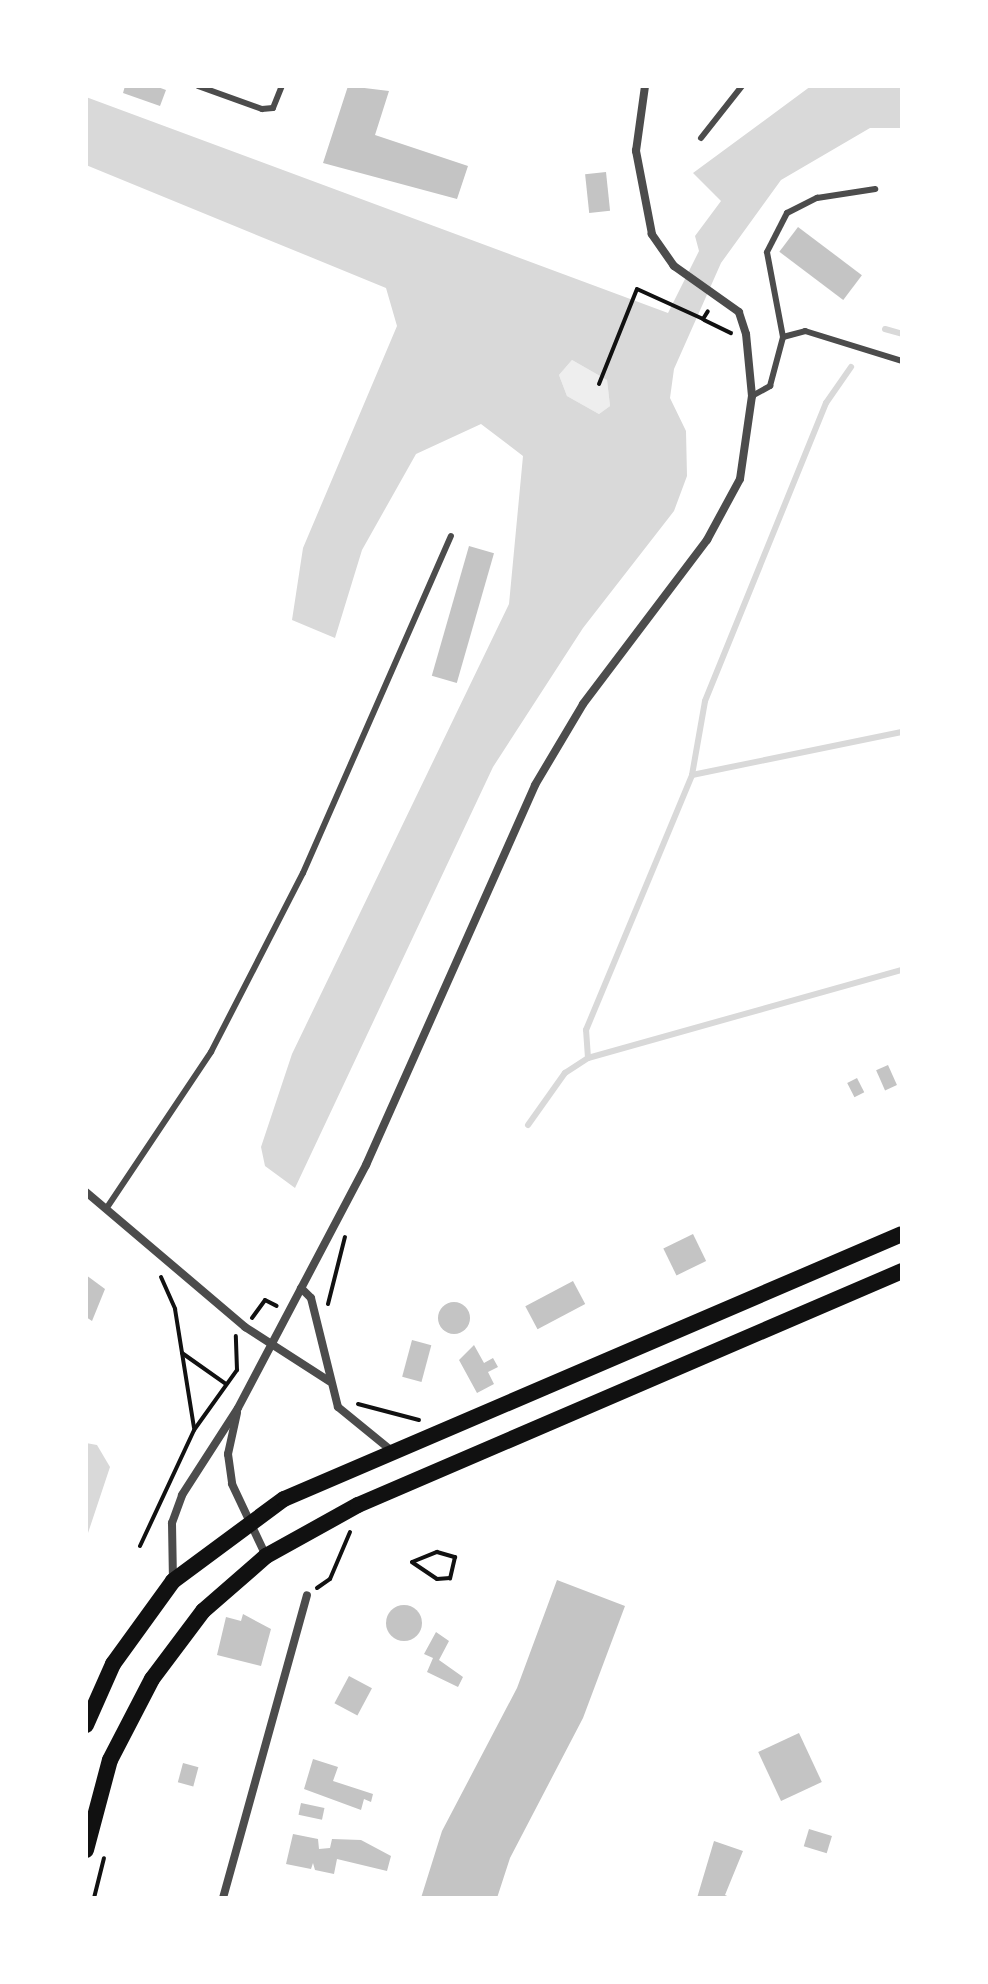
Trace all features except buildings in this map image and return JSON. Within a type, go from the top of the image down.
[{"type":"main road","points":[[86,1725],[113,1664],[173,1581],[248,1520],[392,1451],[902,1234]]},
{"type":"main road","points":[[86,1850],[110,1760],[146,1688],[203,1611],[266,1556],[358,1505],[902,1271]]},
{"type":"street","points":[[173,1581],[172,1523],[182,1495],[238,1408],[335,1226],[535,785],[583,704],[728,506],[747,451],[752,396],[746,334],[739,312],[674,266],[652,234],[639,195],[645,86]]},
{"type":"street","points":[[86,1192],[270,1346],[329,1381]]},
{"type":"street","points":[[301,1288],[311,1298],[329,1381],[338,1407],[392,1451]]},
{"type":"street","points":[[238,1408],[228,1454],[248,1520],[266,1556]]},
{"type":"street","points":[[223,1898],[307,1595]]},
{"type":"lane","points":[[198,86],[262,109],[273,108],[282,86]]},
{"type":"lane","points":[[701,138],[742,86]]},
{"type":"lane","points":[[752,396],[770,386],[783,337],[767,252],[787,213],[817,198],[875,189]]},
{"type":"lane","points":[[783,337],[805,331],[902,361]]},
{"type":"lane","points":[[106,1209],[211,1052],[296,887],[451,536]]},
{"type":"path","points":[[599,384],[637,289],[703,319],[746,334]]},
{"type":"path","points":[[703,319],[708,311]]},
{"type":"path","points":[[328,1310],[347,1239],[335,1226]]},
{"type":"path","points":[[156,1271],[175,1309],[194,1430]]},
{"type":"path","points":[[182,1353],[226,1384]]},
{"type":"path","points":[[349,1396],[411,1421],[425,1420]]},
{"type":"path","points":[[340,1535],[363,1524]]},
{"type":"path","points":[[307,1595],[330,1579],[351,1529]]},
{"type":"path","points":[[449,1553],[455,1570],[437,1579],[412,1562],[449,1553]]},
{"type":"path","points":[[94,1898],[105,1853]]},
{"type":"shaded area","points":[[811,86],[902,86],[902,128],[870,128],[781,180],[721,263],[674,369],[670,398],[686,431],[687,476],[674,511],[583,628],[493,767],[295,1188],[265,1166],[261,1147],[292,1054],[509,604],[523,456],[481,424],[416,454],[362,550],[335,638],[292,620],[303,548],[397,326],[386,288],[86,165],[86,97],[668,313],[699,251],[695,236],[721,201],[693,173]],"holes":[[[572,360],[607,380],[610,406],[599,414],[567,396],[559,375]]]},
{"type":"shaded area","points":[[572,360],[607,380],[610,406],[599,414],[567,396],[559,375]]},
{"type":"shaded area","points":[[86,1443],[97,1445],[110,1467],[86,1539]]},
{"type":"waterway","points":[[885,329],[902,334]]},
{"type":"waterway","points":[[528,1125],[565,1073],[588,1058],[586,1030],[692,775],[705,701],[826,403],[851,367]]},
{"type":"waterway","points":[[692,775],[902,732]]},
{"type":"waterway","points":[[588,1058],[902,970]]}]
